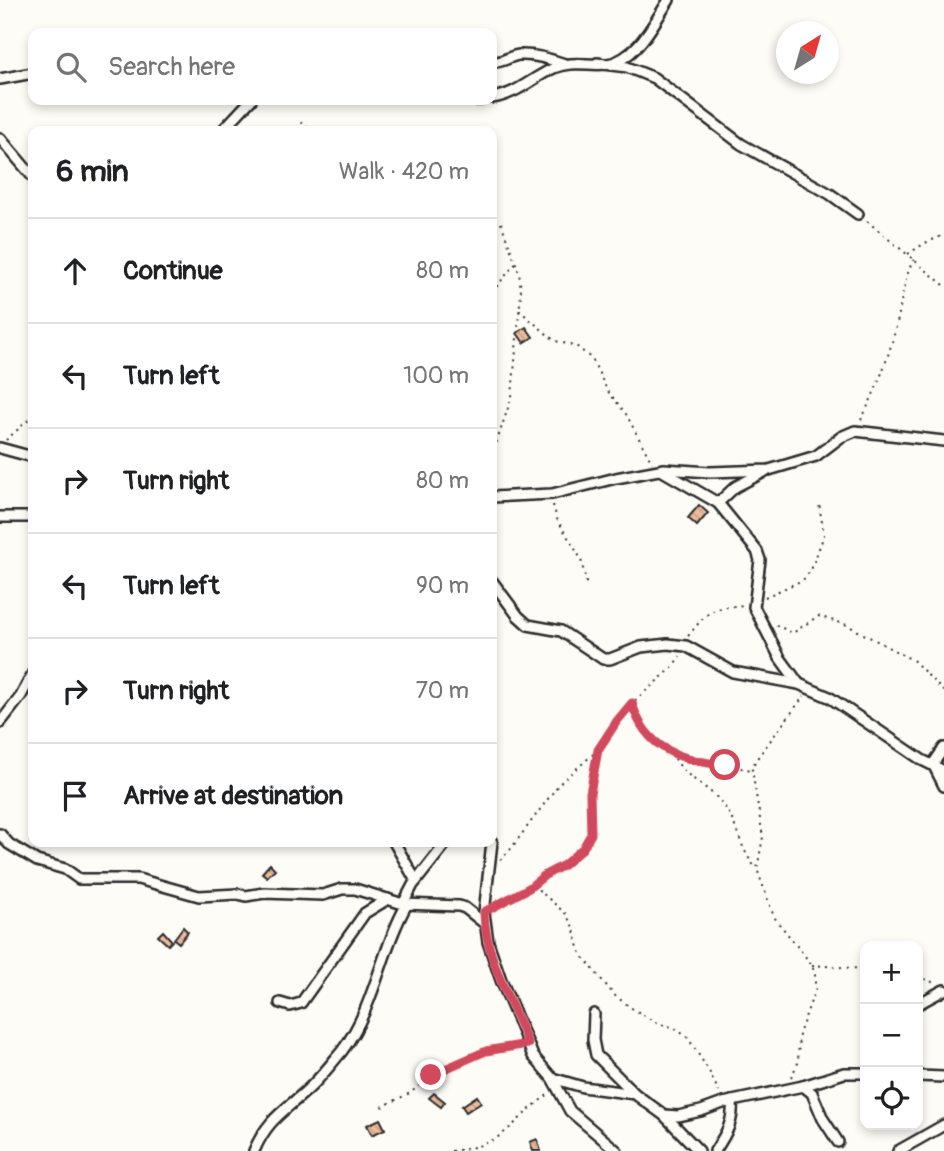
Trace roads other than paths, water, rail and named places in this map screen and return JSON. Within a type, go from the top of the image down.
[{"type":"street","points":[[497,63],[519,55],[546,58],[565,64],[609,64],[633,51],[649,32],[669,0]]},
{"type":"street","points":[[597,63],[627,67],[654,78],[741,144],[830,194],[858,214]]},
{"type":"street","points":[[497,97],[516,91],[565,64]]},
{"type":"street","points":[[0,79],[28,74]]},
{"type":"street","points":[[227,126],[246,105]]},
{"type":"street","points":[[0,138],[28,171]]},
{"type":"street","points":[[718,503],[735,487],[769,470],[816,456],[855,430],[944,441]]},
{"type":"street","points":[[0,447],[28,455]]},
{"type":"street","points":[[497,497],[552,494],[658,470],[769,470]]},
{"type":"street","points":[[658,470],[718,503],[760,555],[754,604],[780,658],[799,684]]},
{"type":"street","points":[[0,516],[28,517]]},
{"type":"street","points":[[497,588],[518,617],[528,625],[561,631],[603,659],[610,659],[641,647],[683,645],[733,672],[810,688],[829,697],[922,760],[944,771]]},
{"type":"street","points":[[0,723],[28,683]]},
{"type":"street","points":[[933,764],[944,748]]},
{"type":"street","points":[[933,764],[944,786]]},
{"type":"street","points":[[0,834],[9,844],[37,861],[65,869],[79,879],[138,879],[199,896],[246,896],[264,893],[323,895],[355,889],[405,904],[459,906],[484,923]]},
{"type":"street","points":[[397,847],[416,881]]},
{"type":"street","points":[[254,1151],[282,1109],[306,1091],[342,1051],[365,1015],[405,904],[416,881],[443,847]]},
{"type":"street","points":[[492,847],[484,923],[501,980],[533,1056],[552,1078],[570,1111],[617,1151]]},
{"type":"street","points":[[280,1003],[290,1006],[301,1003],[357,923],[371,909],[388,899]]},
{"type":"street","points":[[923,1001],[944,988]]},
{"type":"street","points":[[594,1014],[593,1040],[596,1055],[635,1094],[664,1115],[699,1151]]},
{"type":"street","points":[[664,1115],[678,1116],[803,1086],[844,1073],[860,1073]]},
{"type":"street","points":[[923,1076],[944,1077]]},
{"type":"street","points":[[552,1078],[583,1087],[635,1094]]},
{"type":"street","points":[[803,1086],[812,1093],[823,1119],[838,1142]]},
{"type":"street","points":[[715,1151],[733,1118],[728,1102]]},
{"type":"street","points":[[898,1151],[944,1125]]}]
